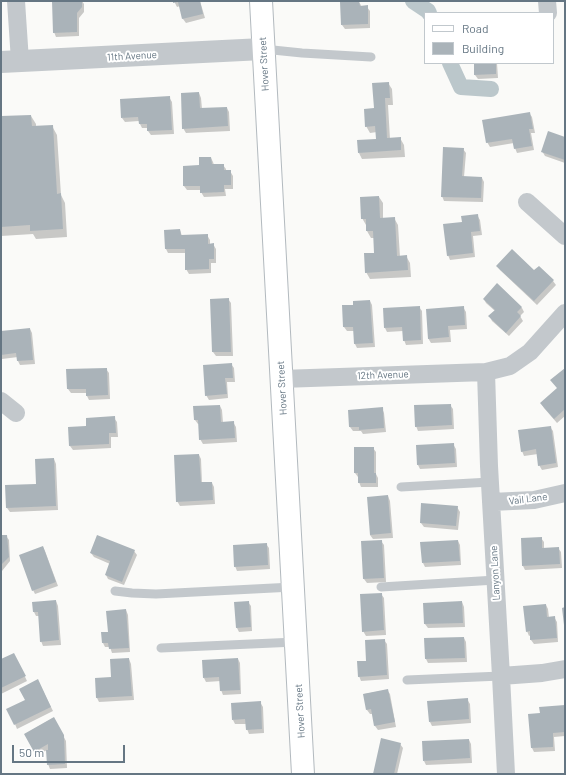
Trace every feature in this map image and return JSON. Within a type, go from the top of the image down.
[{"type":"main road","name":"Hover Street","points":[[261,1],[303,774]]},
{"type":"street","points":[[10,61],[16,1]]},
{"type":"street","points":[[547,1],[548,12]]},
{"type":"street","name":"11th Avenue","points":[[10,61],[263,49]]},
{"type":"street","points":[[527,202],[565,236]]},
{"type":"street","name":"12th Avenue","points":[[281,379],[486,372],[510,366],[530,352],[565,313]]},
{"type":"street","name":"Lanyon Lane","points":[[486,372],[490,482],[502,676],[506,774]]},
{"type":"street","points":[[1,401],[16,413]]},
{"type":"street","name":"Vail Lane","points":[[491,502],[534,500],[565,493]]},
{"type":"street","points":[[502,676],[542,673],[565,669]]},
{"type":"lane","points":[[263,49],[371,57]]},
{"type":"lane","points":[[401,487],[490,482]]},
{"type":"lane","points":[[381,587],[496,580]]},
{"type":"lane","points":[[115,591],[156,594],[293,587]]},
{"type":"lane","points":[[161,648],[296,642]]},
{"type":"lane","points":[[407,680],[502,676]]},
{"type":"building","points":[[52,1],[82,1],[82,7],[77,13],[77,32],[53,33]]},
{"type":"building","points":[[173,1],[200,1],[203,14],[182,19],[178,2],[173,3]]},
{"type":"building","points":[[359,1],[360,6],[368,5],[368,24],[341,25],[340,2]]},
{"type":"building","points":[[474,64],[496,64],[496,74],[474,75]]},
{"type":"building","points":[[389,82],[390,98],[385,98],[387,138],[401,137],[401,150],[358,153],[357,140],[376,139],[375,126],[365,127],[364,109],[374,108],[372,83]]},
{"type":"building","points":[[199,92],[200,108],[227,107],[228,126],[182,129],[181,93]]},
{"type":"building","points":[[170,96],[172,130],[147,131],[147,124],[139,124],[138,117],[121,118],[120,99]]},
{"type":"building","points":[[530,112],[533,129],[529,129],[532,146],[514,149],[512,139],[486,143],[482,120]]},
{"type":"building","points":[[31,115],[32,126],[53,125],[57,194],[61,193],[63,229],[30,231],[30,225],[1,227],[1,116]]},
{"type":"building","points":[[548,131],[565,137],[565,160],[541,152]]},
{"type":"building","points":[[443,147],[464,148],[462,176],[482,177],[481,198],[441,197]]},
{"type":"building","points":[[199,157],[211,157],[212,164],[224,164],[224,170],[231,170],[231,185],[224,185],[224,192],[200,193],[200,186],[183,186],[183,166],[199,165]]},
{"type":"building","points":[[379,196],[380,218],[395,217],[397,256],[407,255],[408,270],[365,273],[364,253],[374,253],[373,231],[366,231],[366,219],[361,219],[360,197]]},
{"type":"building","points":[[478,214],[480,231],[471,232],[473,253],[447,256],[443,224],[462,222],[461,216]]},
{"type":"building","points":[[180,229],[181,235],[208,234],[208,244],[214,243],[214,259],[209,259],[209,269],[185,270],[185,249],[165,249],[164,230]]},
{"type":"building","points":[[512,249],[534,270],[539,266],[554,280],[534,301],[496,266]]},
{"type":"building","points":[[497,283],[522,307],[517,312],[521,316],[506,333],[488,316],[495,310],[483,299]]},
{"type":"building","points":[[229,298],[231,352],[212,352],[210,299]]},
{"type":"building","points":[[370,300],[373,343],[354,344],[353,327],[343,327],[342,305],[353,305],[353,301]]},
{"type":"building","points":[[420,306],[421,340],[403,341],[402,327],[384,328],[383,308]]},
{"type":"building","points":[[464,306],[465,325],[448,326],[449,337],[428,339],[426,309]]},
{"type":"building","points":[[30,328],[33,360],[17,361],[16,353],[1,355],[1,331]]},
{"type":"building","points":[[232,363],[233,378],[225,378],[227,394],[205,396],[203,365]]},
{"type":"building","points":[[107,368],[108,395],[86,396],[86,389],[67,389],[66,369]]},
{"type":"building","points":[[565,368],[565,409],[554,419],[540,403],[557,388],[550,380]]},
{"type":"building","points":[[451,404],[452,425],[415,427],[414,405]]},
{"type":"building","points":[[220,405],[221,422],[234,421],[235,438],[199,440],[198,420],[194,420],[193,406]]},
{"type":"building","points":[[383,407],[384,428],[359,430],[359,427],[349,427],[348,410]]},
{"type":"building","points":[[115,416],[116,433],[109,433],[109,444],[69,446],[68,427],[86,426],[86,418]]},
{"type":"building","points":[[551,426],[556,463],[538,466],[536,449],[521,452],[518,430]]},
{"type":"building","points":[[454,443],[455,463],[417,465],[416,445]]},
{"type":"building","points":[[354,447],[374,447],[374,473],[376,473],[376,483],[358,483],[358,473],[354,473]]},
{"type":"building","points":[[199,454],[201,482],[212,482],[213,500],[176,502],[174,455]]},
{"type":"building","points":[[54,458],[56,506],[6,508],[5,485],[36,484],[35,459]]},
{"type":"building","points":[[388,495],[391,533],[370,535],[367,497]]},
{"type":"building","points":[[421,503],[458,506],[456,526],[420,523]]},
{"type":"building","points":[[1,535],[7,535],[9,557],[1,565]]},
{"type":"building","points":[[97,535],[135,550],[122,582],[105,575],[110,561],[90,553]]},
{"type":"building","points":[[542,537],[542,548],[559,547],[560,564],[522,566],[521,538]]},
{"type":"building","points":[[382,540],[384,578],[363,579],[361,541]]},
{"type":"building","points":[[458,540],[460,561],[422,563],[420,542]]},
{"type":"building","points":[[267,543],[268,565],[234,567],[233,545]]},
{"type":"building","points":[[43,546],[56,582],[32,591],[19,555]]},
{"type":"building","points":[[382,593],[384,630],[362,632],[360,594]]},
{"type":"building","points":[[56,600],[59,640],[40,642],[38,612],[33,612],[32,602]]},
{"type":"building","points":[[249,601],[251,627],[236,628],[234,602]]},
{"type":"building","points":[[462,601],[463,623],[424,624],[423,603]]},
{"type":"building","points":[[546,604],[547,617],[555,616],[557,638],[530,640],[530,631],[526,632],[523,606]]},
{"type":"building","points":[[565,607],[565,625],[564,625],[562,608]]},
{"type":"building","points":[[126,609],[129,648],[109,649],[108,643],[102,643],[101,632],[108,632],[106,611]]},
{"type":"building","points":[[464,637],[465,658],[425,659],[424,638]]},
{"type":"building","points":[[385,639],[387,675],[358,677],[357,661],[366,661],[365,640]]},
{"type":"building","points":[[14,653],[26,676],[1,688],[1,659]]},
{"type":"building","points":[[129,658],[132,696],[96,698],[95,678],[111,677],[110,659]]},
{"type":"building","points":[[238,658],[240,690],[220,691],[219,677],[203,678],[202,660]]},
{"type":"building","points":[[38,679],[51,707],[14,725],[6,709],[25,700],[19,689]]},
{"type":"building","points":[[388,689],[395,722],[374,726],[371,709],[366,710],[363,694]]},
{"type":"building","points":[[468,698],[469,719],[429,722],[427,701]]},
{"type":"building","points":[[261,701],[262,729],[246,730],[245,719],[232,720],[231,703]]},
{"type":"building","points":[[565,705],[565,732],[553,733],[553,747],[531,748],[528,714],[540,713],[539,707]]},
{"type":"building","points":[[54,717],[64,735],[65,764],[47,765],[46,750],[48,750],[48,744],[34,752],[24,734]]},
{"type":"building","points":[[381,738],[401,743],[394,774],[373,774]]},
{"type":"building","points":[[469,739],[470,758],[423,761],[422,741]]},
{"type":"waterway","points":[[413,1],[428,12]]},
{"type":"waterway","points":[[450,64],[461,87],[491,89]]}]
